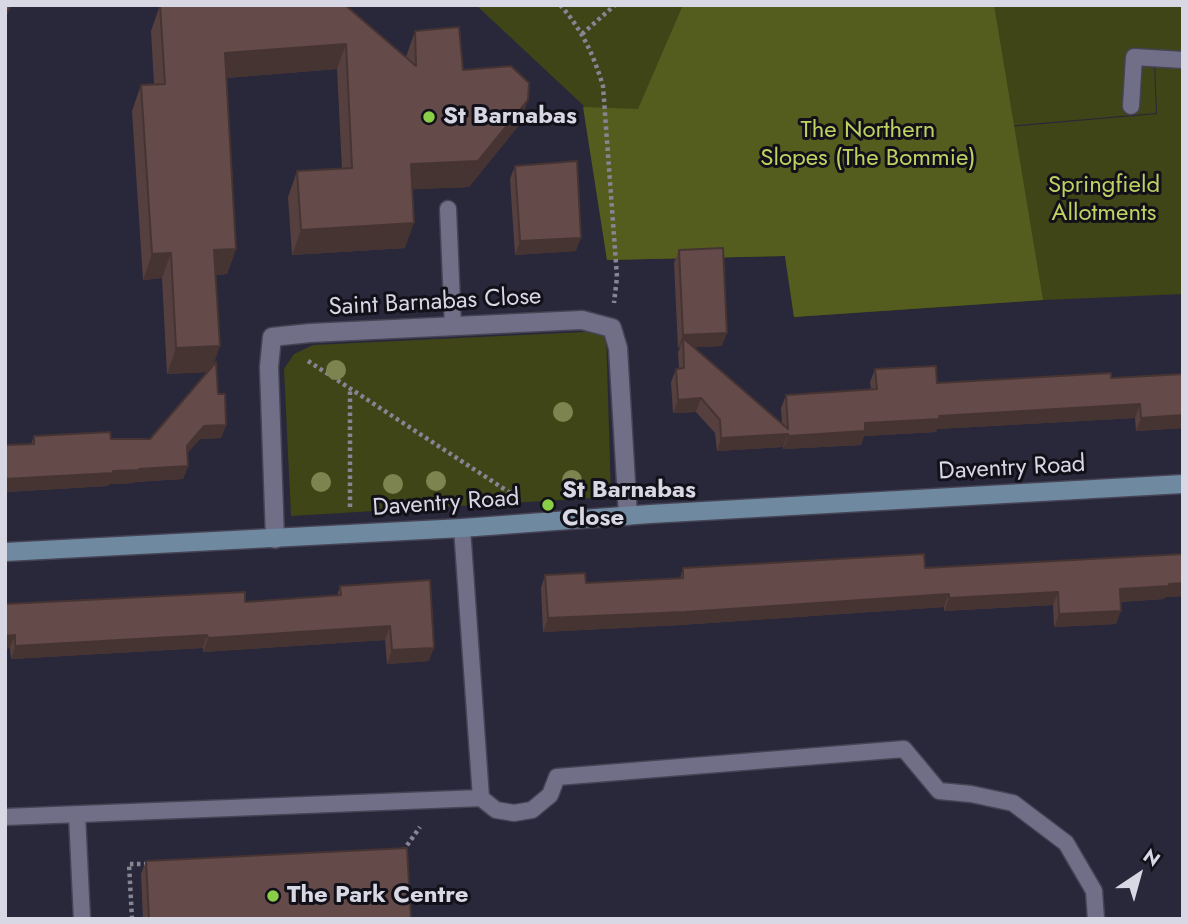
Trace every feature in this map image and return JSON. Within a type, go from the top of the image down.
[{"type":"street","name":"Saint Barnabas Close","points":[[272,337],[582,320],[612,328]]},
{"type":"street","points":[[612,328],[618,348],[628,516]]},
{"type":"street","points":[[272,337],[269,367],[275,538]]},
{"type":"street","name":"Daventry Road","points":[[5,552],[349,535],[1183,484]]},
{"type":"lane","points":[[1131,106],[1134,57],[1183,60]]},
{"type":"lane","points":[[448,209],[453,327]]},
{"type":"lane","points":[[463,528],[481,798]]},
{"type":"lane","points":[[5,817],[481,798],[495,810],[514,813],[532,810],[550,795],[557,777],[904,749],[939,791],[971,794],[1013,803],[1066,843],[1094,891],[1096,919]]},
{"type":"lane","points":[[77,816],[82,919]]},
{"type":"path","points":[[560,5],[582,34],[595,60],[603,86],[617,277],[612,328]]},
{"type":"path","points":[[582,34],[615,5]]},
{"type":"path","points":[[272,337],[519,499],[521,524]]},
{"type":"path","points":[[349,535],[350,389]]},
{"type":"path","points":[[401,854],[423,822],[454,800]]},
{"type":"path","points":[[132,919],[129,864],[157,863]]},
{"type":"green space","name":"The Northern Slopes (The Bommie)","points":[[476,5],[1183,5],[1183,65],[1154,63],[1156,113],[1007,126],[1157,114],[1155,65],[1183,66],[1183,294],[1043,300],[794,317],[785,256],[607,260],[584,106]]},
{"type":"green space","name":"The Northern Slopes (The Bommie)","points":[[683,5],[994,5],[1043,300],[794,317],[785,256],[607,260],[583,107],[638,109]]},
{"type":"green space","points":[[606,331],[611,497],[291,516],[284,369],[294,354],[313,345]]},
{"type":"building","points":[[5,5],[11,5],[5,17]]},
{"type":"building","points":[[160,5],[345,5],[416,66],[415,31],[459,27],[463,70],[511,66],[529,83],[528,100],[478,161],[411,164],[414,223],[301,230],[297,171],[352,168],[346,44],[225,53],[236,249],[214,250],[220,346],[176,348],[171,253],[152,254],[141,85],[165,84]]},
{"type":"building","points":[[577,161],[581,238],[520,241],[515,166]]},
{"type":"building","points":[[723,248],[727,333],[683,335],[679,250]]},
{"type":"building","points":[[683,338],[788,429],[786,395],[877,389],[875,369],[936,366],[937,383],[1111,373],[1111,378],[1183,374],[1183,415],[1141,418],[1140,404],[865,423],[865,431],[721,438],[720,420],[701,398],[678,400],[676,369],[684,368]]},
{"type":"building","points":[[216,362],[218,394],[225,394],[226,425],[204,426],[187,446],[188,466],[5,479],[5,445],[34,444],[34,436],[110,432],[111,439],[150,439]]},
{"type":"building","points":[[924,554],[925,568],[1183,554],[1183,583],[1120,589],[1121,611],[1059,614],[1058,592],[949,598],[949,594],[685,612],[548,618],[545,575],[585,573],[586,583],[683,578],[683,568]]},
{"type":"building","points":[[430,580],[434,648],[392,650],[390,626],[208,638],[207,635],[15,646],[15,635],[5,636],[5,604],[245,592],[245,602],[341,595],[340,586]]},
{"type":"building","name":"The Park Centre","points":[[407,848],[411,919],[149,919],[146,861]]},
{"type":"place","name":"St Barnabas","points":[[429,117]]},
{"type":"place","name":"St Barnabas Close","points":[[548,505]]},
{"type":"place","name":"The Park Centre","points":[[273,896]]},
{"type":"park label","name":"Springfield Allotments","points":[[1104,200]]}]
